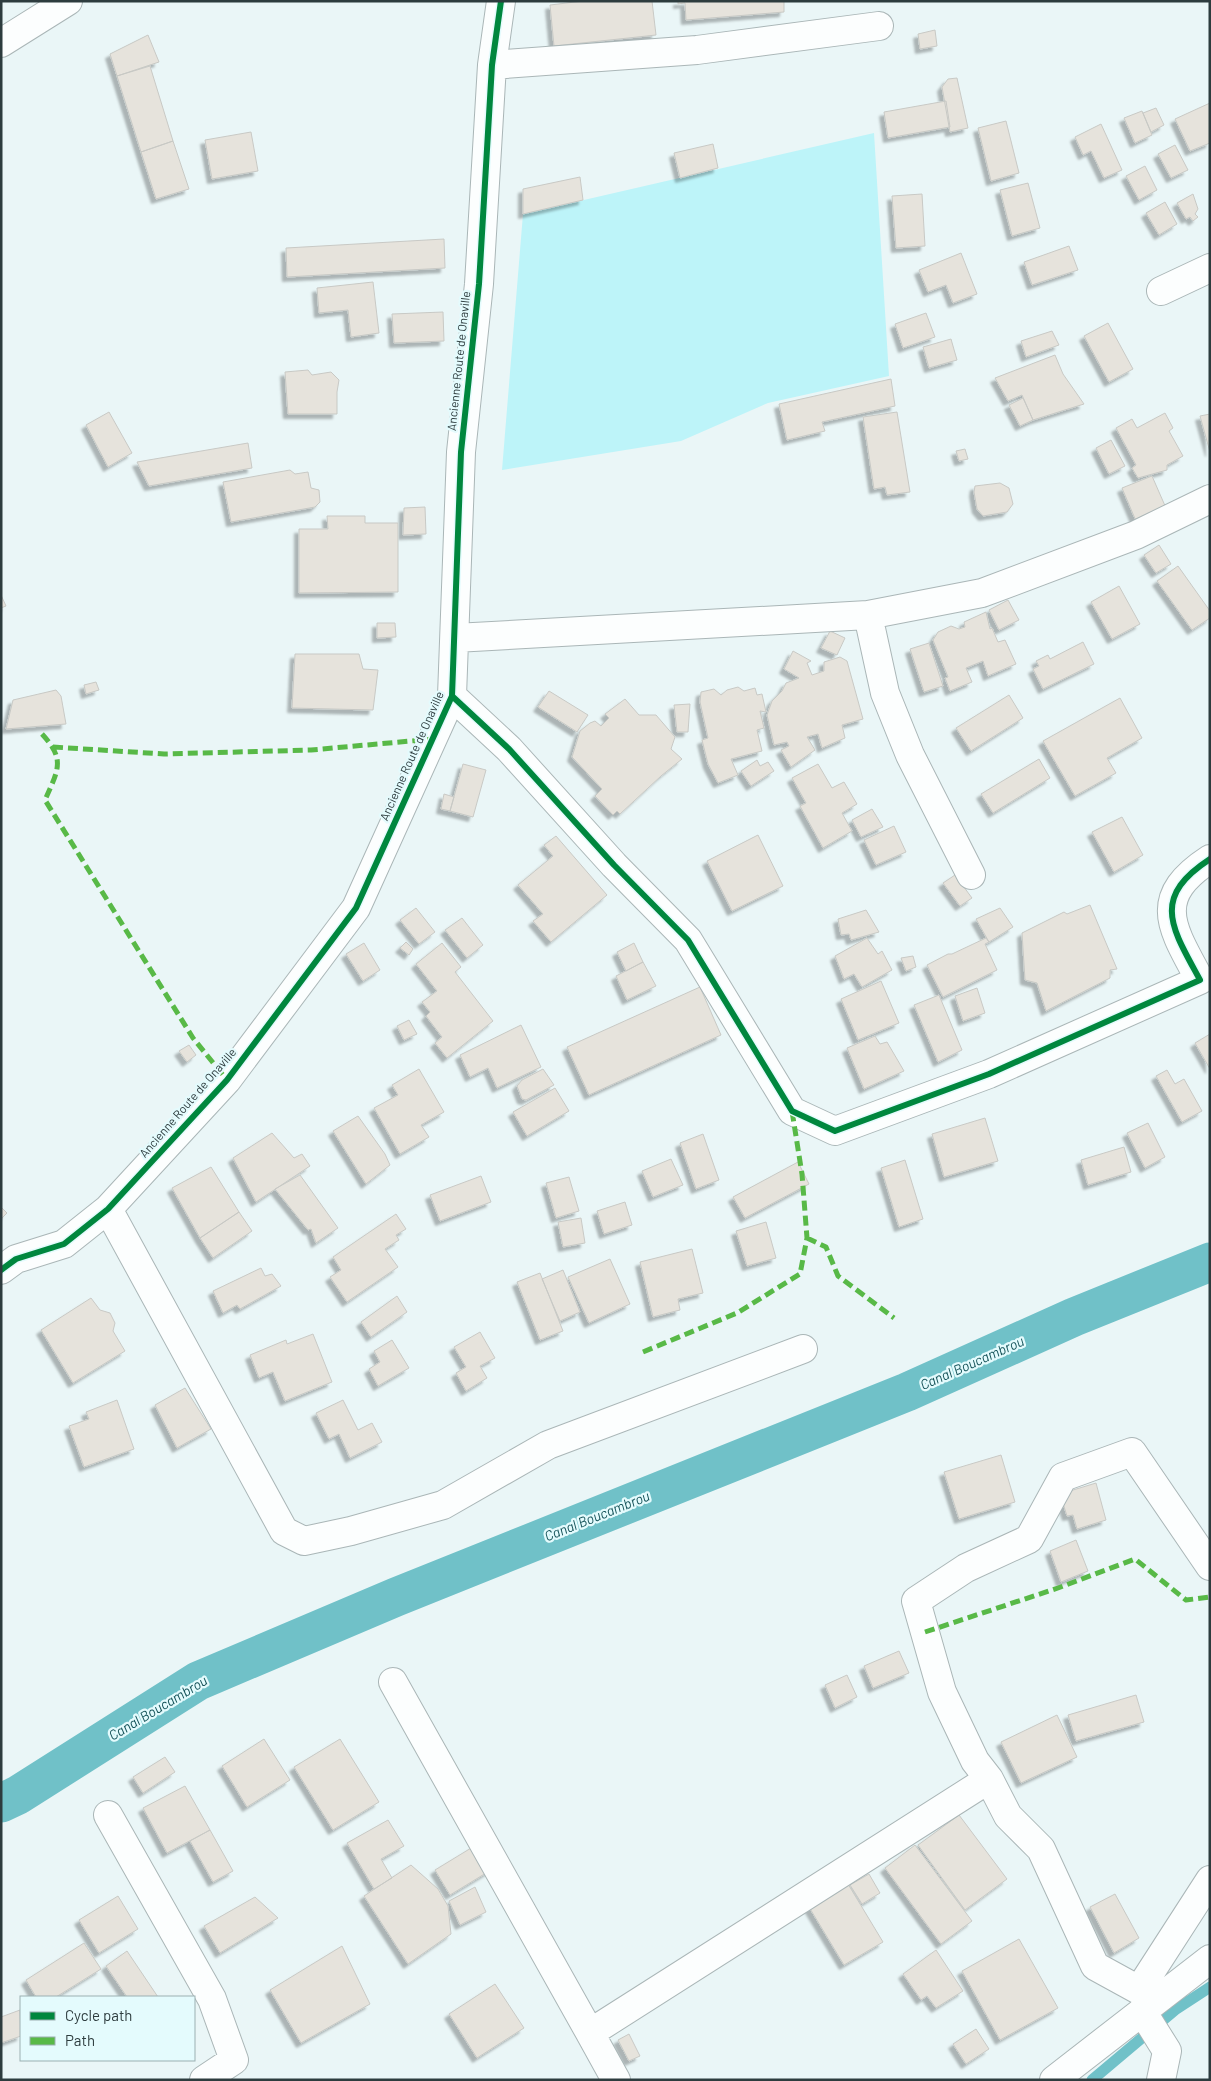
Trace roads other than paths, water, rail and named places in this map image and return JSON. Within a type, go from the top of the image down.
[{"type":"street","points":[[1,43],[68,1]]},
{"type":"street","name":"Ancienne Route de Onaville","points":[[1,1270],[16,1259],[64,1244],[108,1209],[227,1080],[356,908],[452,696],[462,452],[479,284],[492,65],[501,1]]},
{"type":"street","points":[[492,65],[697,50],[879,26]]},
{"type":"street","points":[[1161,291],[1210,268]]},
{"type":"street","points":[[455,638],[868,615],[982,593],[1136,535],[1210,499]]},
{"type":"street","points":[[868,615],[885,693],[910,754],[971,875]]},
{"type":"street","points":[[452,696],[509,749],[614,865],[688,940],[792,1112],[835,1131],[989,1074],[1200,980],[1174,933],[1172,899],[1178,885],[1210,859]]},
{"type":"street","points":[[108,1209],[284,1531],[304,1541],[351,1531],[443,1505],[548,1445],[803,1349]]},
{"type":"street","points":[[1160,2080],[1167,2051],[1146,2005],[1095,1966],[1041,1849],[1008,1816],[989,1779],[975,1761],[942,1692],[916,1601],[966,1568],[1029,1539],[1063,1477],[1132,1452],[1210,1566]]},
{"type":"street","points":[[394,1682],[616,2080]]},
{"type":"street","points":[[590,2033],[989,1779]]},
{"type":"street","points":[[108,1815],[212,1999],[234,2060],[204,2080]]},
{"type":"street","points":[[1146,2005],[1210,1880]]},
{"type":"street","points":[[1054,2080],[1146,2005],[1210,1959]]},
{"type":"waterway","name":"Canal Boucambrou","points":[[1,1803],[18,1795],[198,1681],[396,1597],[907,1392],[1074,1317],[1210,1262]]},
{"type":"waterway","points":[[1092,2080],[1175,2010],[1210,1987]]}]
